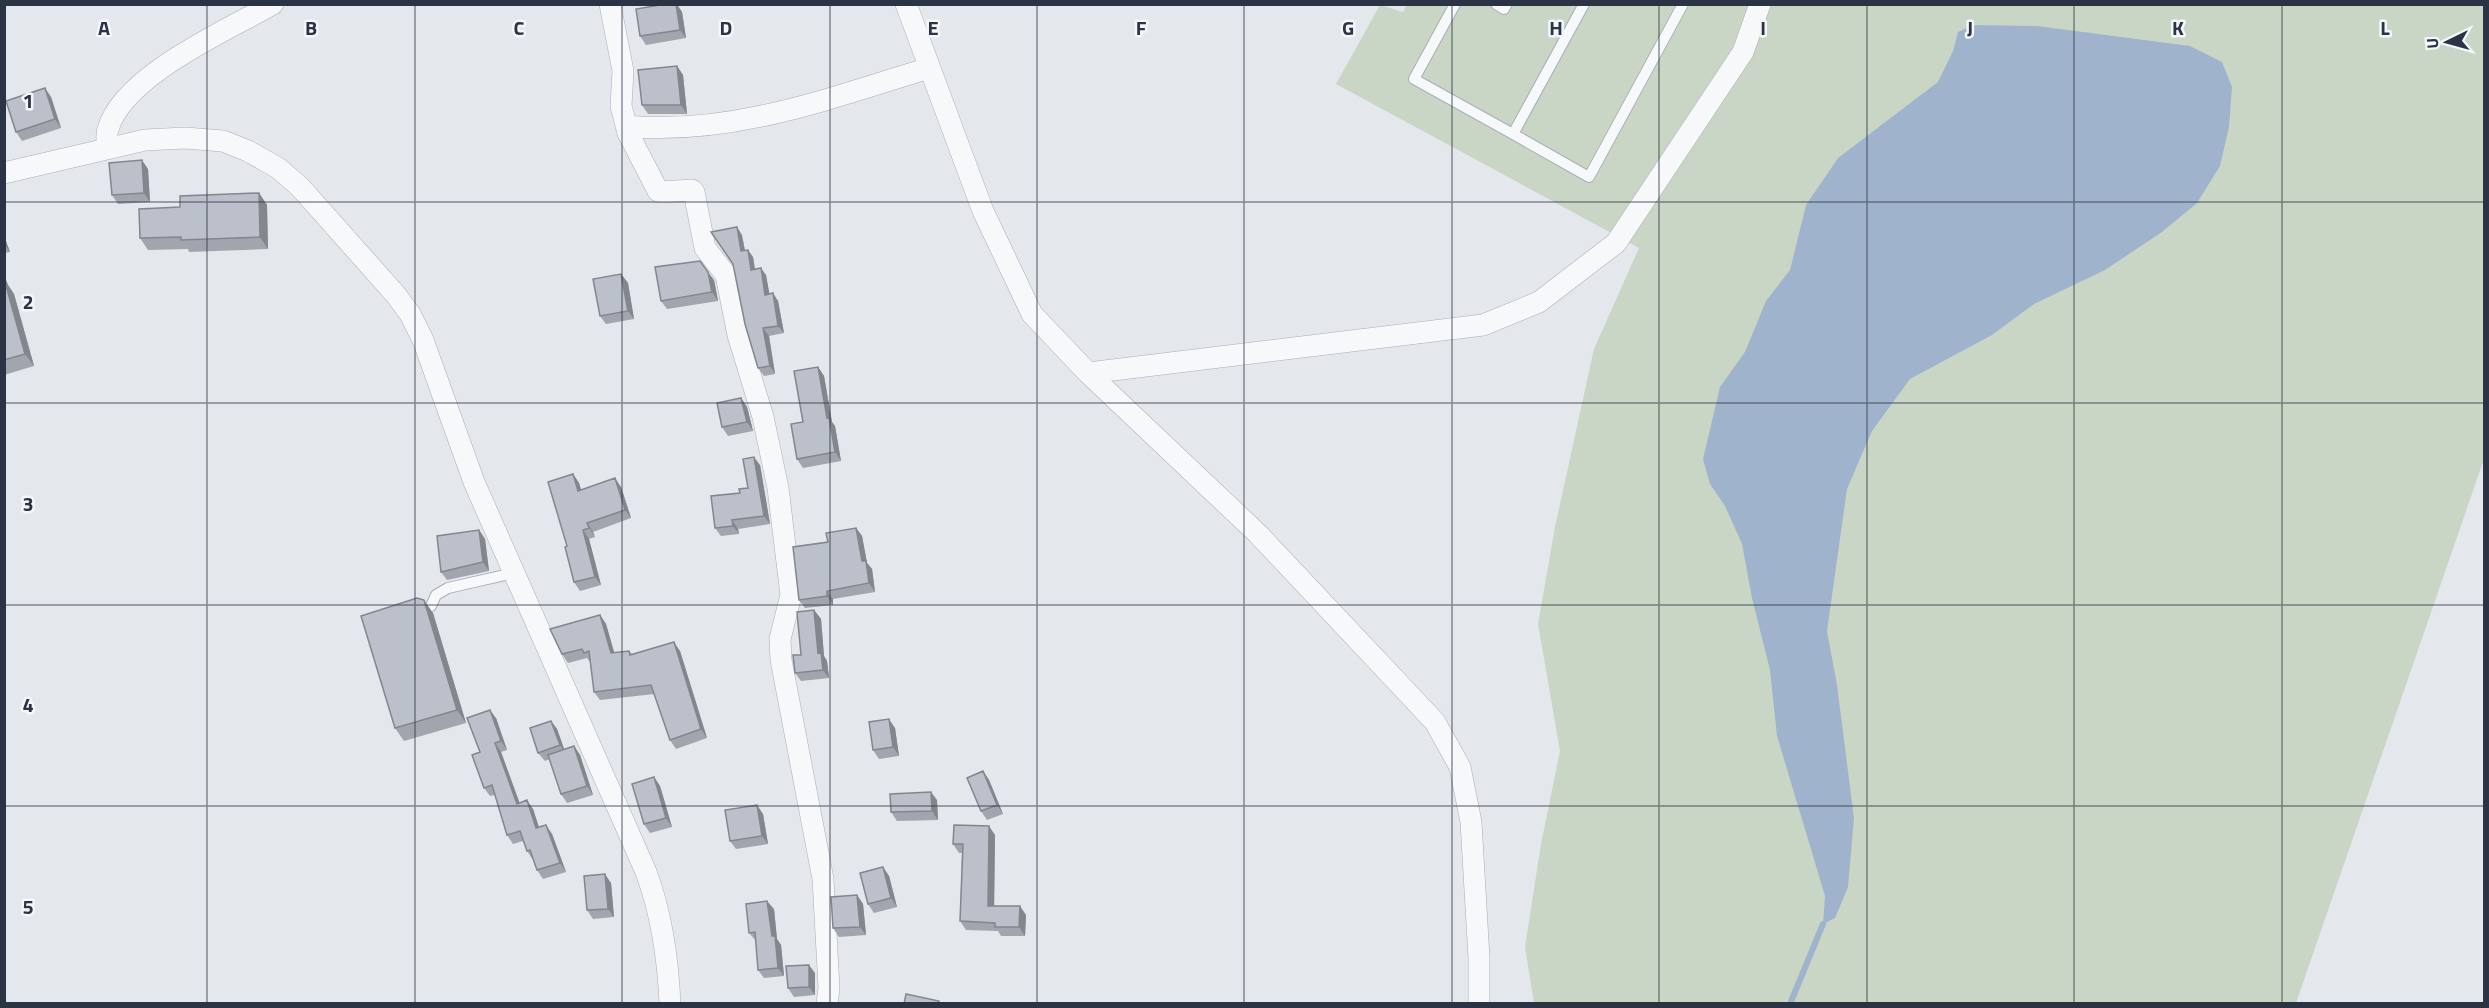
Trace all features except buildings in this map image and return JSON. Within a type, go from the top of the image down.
[{"type":"street","points":[[108,147],[107,130],[115,115],[144,82],[171,60],[273,4]]},
{"type":"street","points":[[610,4],[623,72],[621,106],[626,126],[658,191],[692,190],[694,192],[705,249],[726,274],[738,335],[764,417],[778,488],[791,595],[780,639],[781,660],[823,879],[829,988],[827,1004]]},
{"type":"street","points":[[906,4],[983,211],[1032,314],[1088,373],[1258,534],[1435,722],[1460,767],[1471,822],[1479,958],[1479,1004]]},
{"type":"street","points":[[1088,373],[1483,325],[1539,302],[1616,243],[1743,52],[1760,4]]},
{"type":"street","points":[[626,126],[679,128],[777,113],[929,68]]},
{"type":"street","points":[[4,173],[145,140],[185,138],[223,141],[248,151],[278,168],[300,187],[390,288],[410,314],[432,363],[474,483],[646,872],[662,927],[668,962],[670,1004]]},
{"type":"lane","points":[[1455,4],[1414,79],[1589,177],[1683,4]]},
{"type":"lane","points":[[1496,4],[1504,9],[1507,4]]},
{"type":"lane","points":[[1513,134],[1584,4]]},
{"type":"lane","points":[[431,606],[436,595],[448,588],[514,573]]},
{"type":"green space","points":[[1407,4],[2484,5],[2484,459],[2296,1003],[1534,1003],[1525,947],[1541,844],[1560,751],[1538,624],[1555,527],[1594,349],[1639,248],[1336,84],[1380,5],[1403,12]]},
{"type":"water","points":[[1973,25],[2037,26],[2190,46],[2222,62],[2232,87],[2229,127],[2220,166],[2197,203],[2162,232],[2105,270],[2034,304],[1992,335],[1910,379],[1872,431],[1847,489],[1827,631],[1837,685],[1854,818],[1848,887],[1835,918],[1823,924],[1825,896],[1777,736],[1770,670],[1752,598],[1742,544],[1725,506],[1710,484],[1703,459],[1720,387],[1745,352],[1766,301],[1790,270],[1806,205],[1838,158],[1938,82],[1953,51],[1958,32]]},
{"type":"waterway","points":[[1790,1004],[1823,924]]}]
